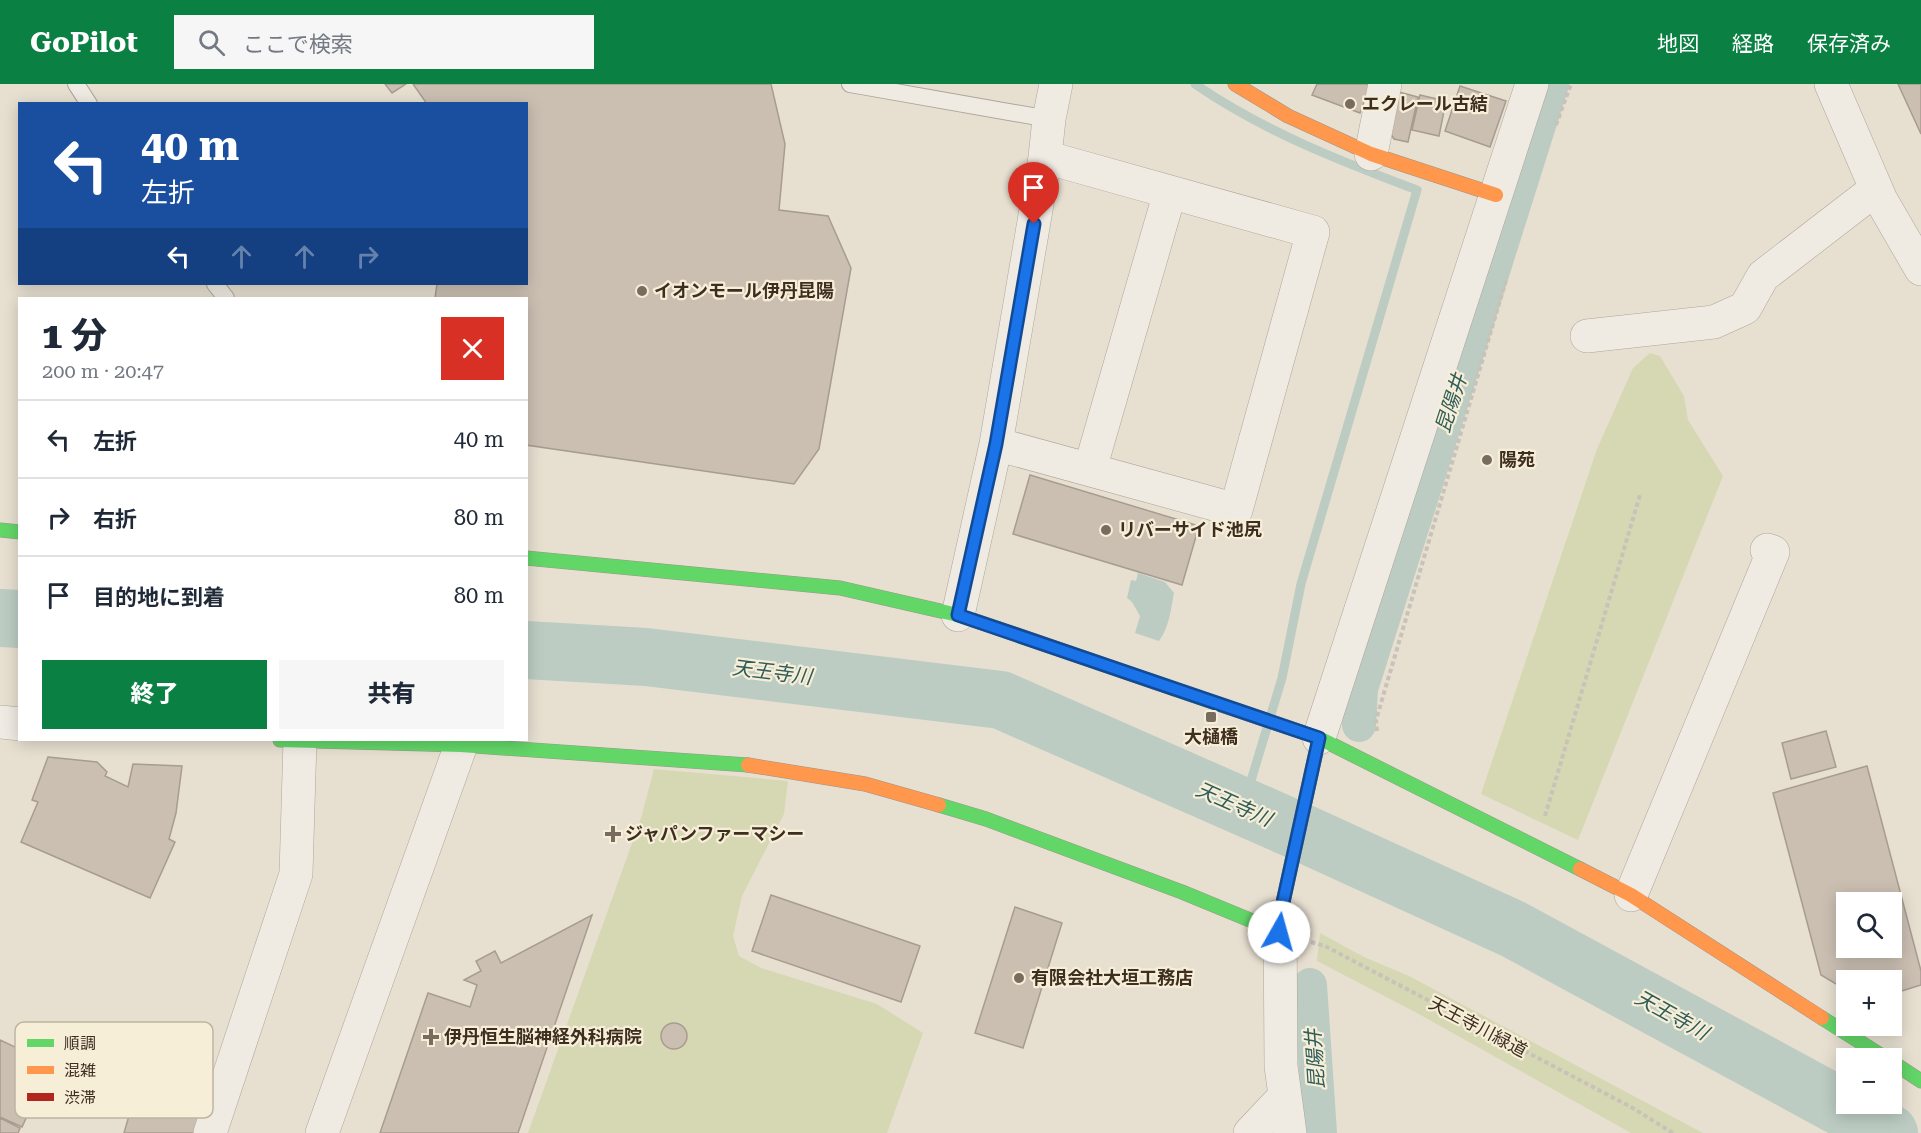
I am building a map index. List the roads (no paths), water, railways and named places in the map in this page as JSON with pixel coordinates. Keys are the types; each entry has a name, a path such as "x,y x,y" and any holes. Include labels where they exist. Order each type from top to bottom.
{"street":[{"path":"958,615 996,444 1056,84"},
{"path":"1235,84 1288,116 1371,154 1496,195"},
{"path":"1371,154 1385,84"},
{"path":"1290,1133 1281,1066 1279,924 1316,752 1532,84"},
{"path":"1831,84 1881,200 1921,269"},
{"path":"996,444 1236,510 1313,232 1045,158"},
{"path":"1587,336 1714,322 1745,308 1763,276 1876,189"},
{"path":"1090,470 1170,192"},
{"path":"0,530 18,532"},
{"path":"1631,895 1773,552"},
{"path":"528,558 840,588 958,615 1316,752 1379,768 1631,895 1870,1048"},
{"path":"0,722 18,724"},
{"path":"210,1133 296,874 294,741"},
{"path":"327,741 461,745 736,763 865,784 986,819 1182,892 1279,924"},
{"path":"322,1133 461,745"},
{"path":"1902,1069 1921,1081"},
{"path":"1250,1133 1285,1096"}],"lane":[{"path":"76,84 88,102"},
{"path":"850,84 886,87 1049,119"},
{"path":"216,285 225,297"}],"waterway":[{"path":"1195,84 1275,131 1417,190 1301,584 1282,678 1243,807"},
{"name":"昆陽井","path":"1359,725 1361,689 1552,84"},
{"name":"天王寺川","path":"0,618 18,619"},
{"name":"天王寺川","path":"528,650 646,657 1001,700 1513,929 1889,1133"},
{"name":"昆陽井","path":"1310,985 1320,1133"}],"place":[{"name":"エクレール古結","path":"1350,104"},
{"name":"イオンモール伊丹昆陽","path":"642,291"},
{"name":"陽苑","path":"1487,460"},
{"name":"リバーサイド池尻","path":"1106,530"},
{"name":"大樋橋","path":"1211,717"},
{"name":"ジャパンファーマシー","path":"613,834"},
{"name":"有限会社大垣工務店","path":"1019,978"},
{"name":"伊丹恒生脳神経外科病院","path":"431,1037"}]}
